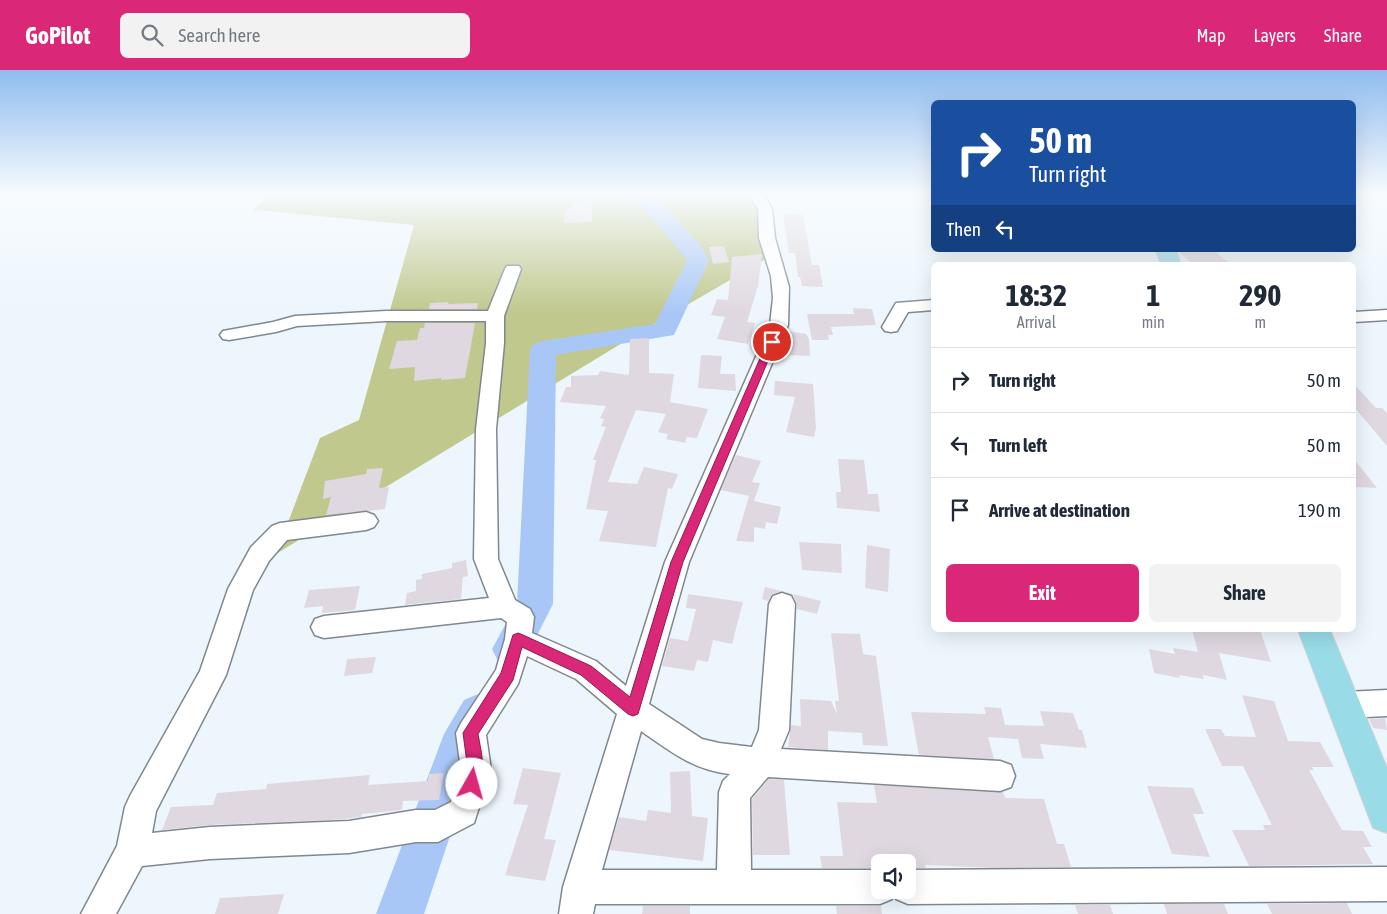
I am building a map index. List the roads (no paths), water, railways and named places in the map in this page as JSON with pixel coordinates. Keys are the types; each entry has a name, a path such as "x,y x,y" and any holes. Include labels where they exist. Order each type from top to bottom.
{"main road":[{"path":"1315,632 1387,814"}],"street":[{"path":"767,234 780,281 782,298 779,324 677,562 578,901 734,888 871,887"},
{"path":"132,851 210,843 349,838 427,826 463,812 476,770 471,733 508,675 514,621 486,559 486,429 495,343 495,316 513,269"},
{"path":"891,327 902,307 931,305"},
{"path":"1356,317 1387,315"},
{"path":"229,335 276,328 295,321 386,316 495,316"},
{"path":"98,914 132,851 141,807 212,675 241,589 260,554 280,532 366,521"},
{"path":"734,888 734,792 761,762 774,730 782,604"},
{"path":"324,627 514,621 586,670 633,709 695,751 719,758 761,762 1000,776"},
{"path":"1344,706 1387,704"},
{"path":"916,887 1387,884"}],"waterway":[{"path":"511,649 535,604 543,349 665,330 698,260 678,234"},
{"path":"400,914 459,748 478,713"}]}
